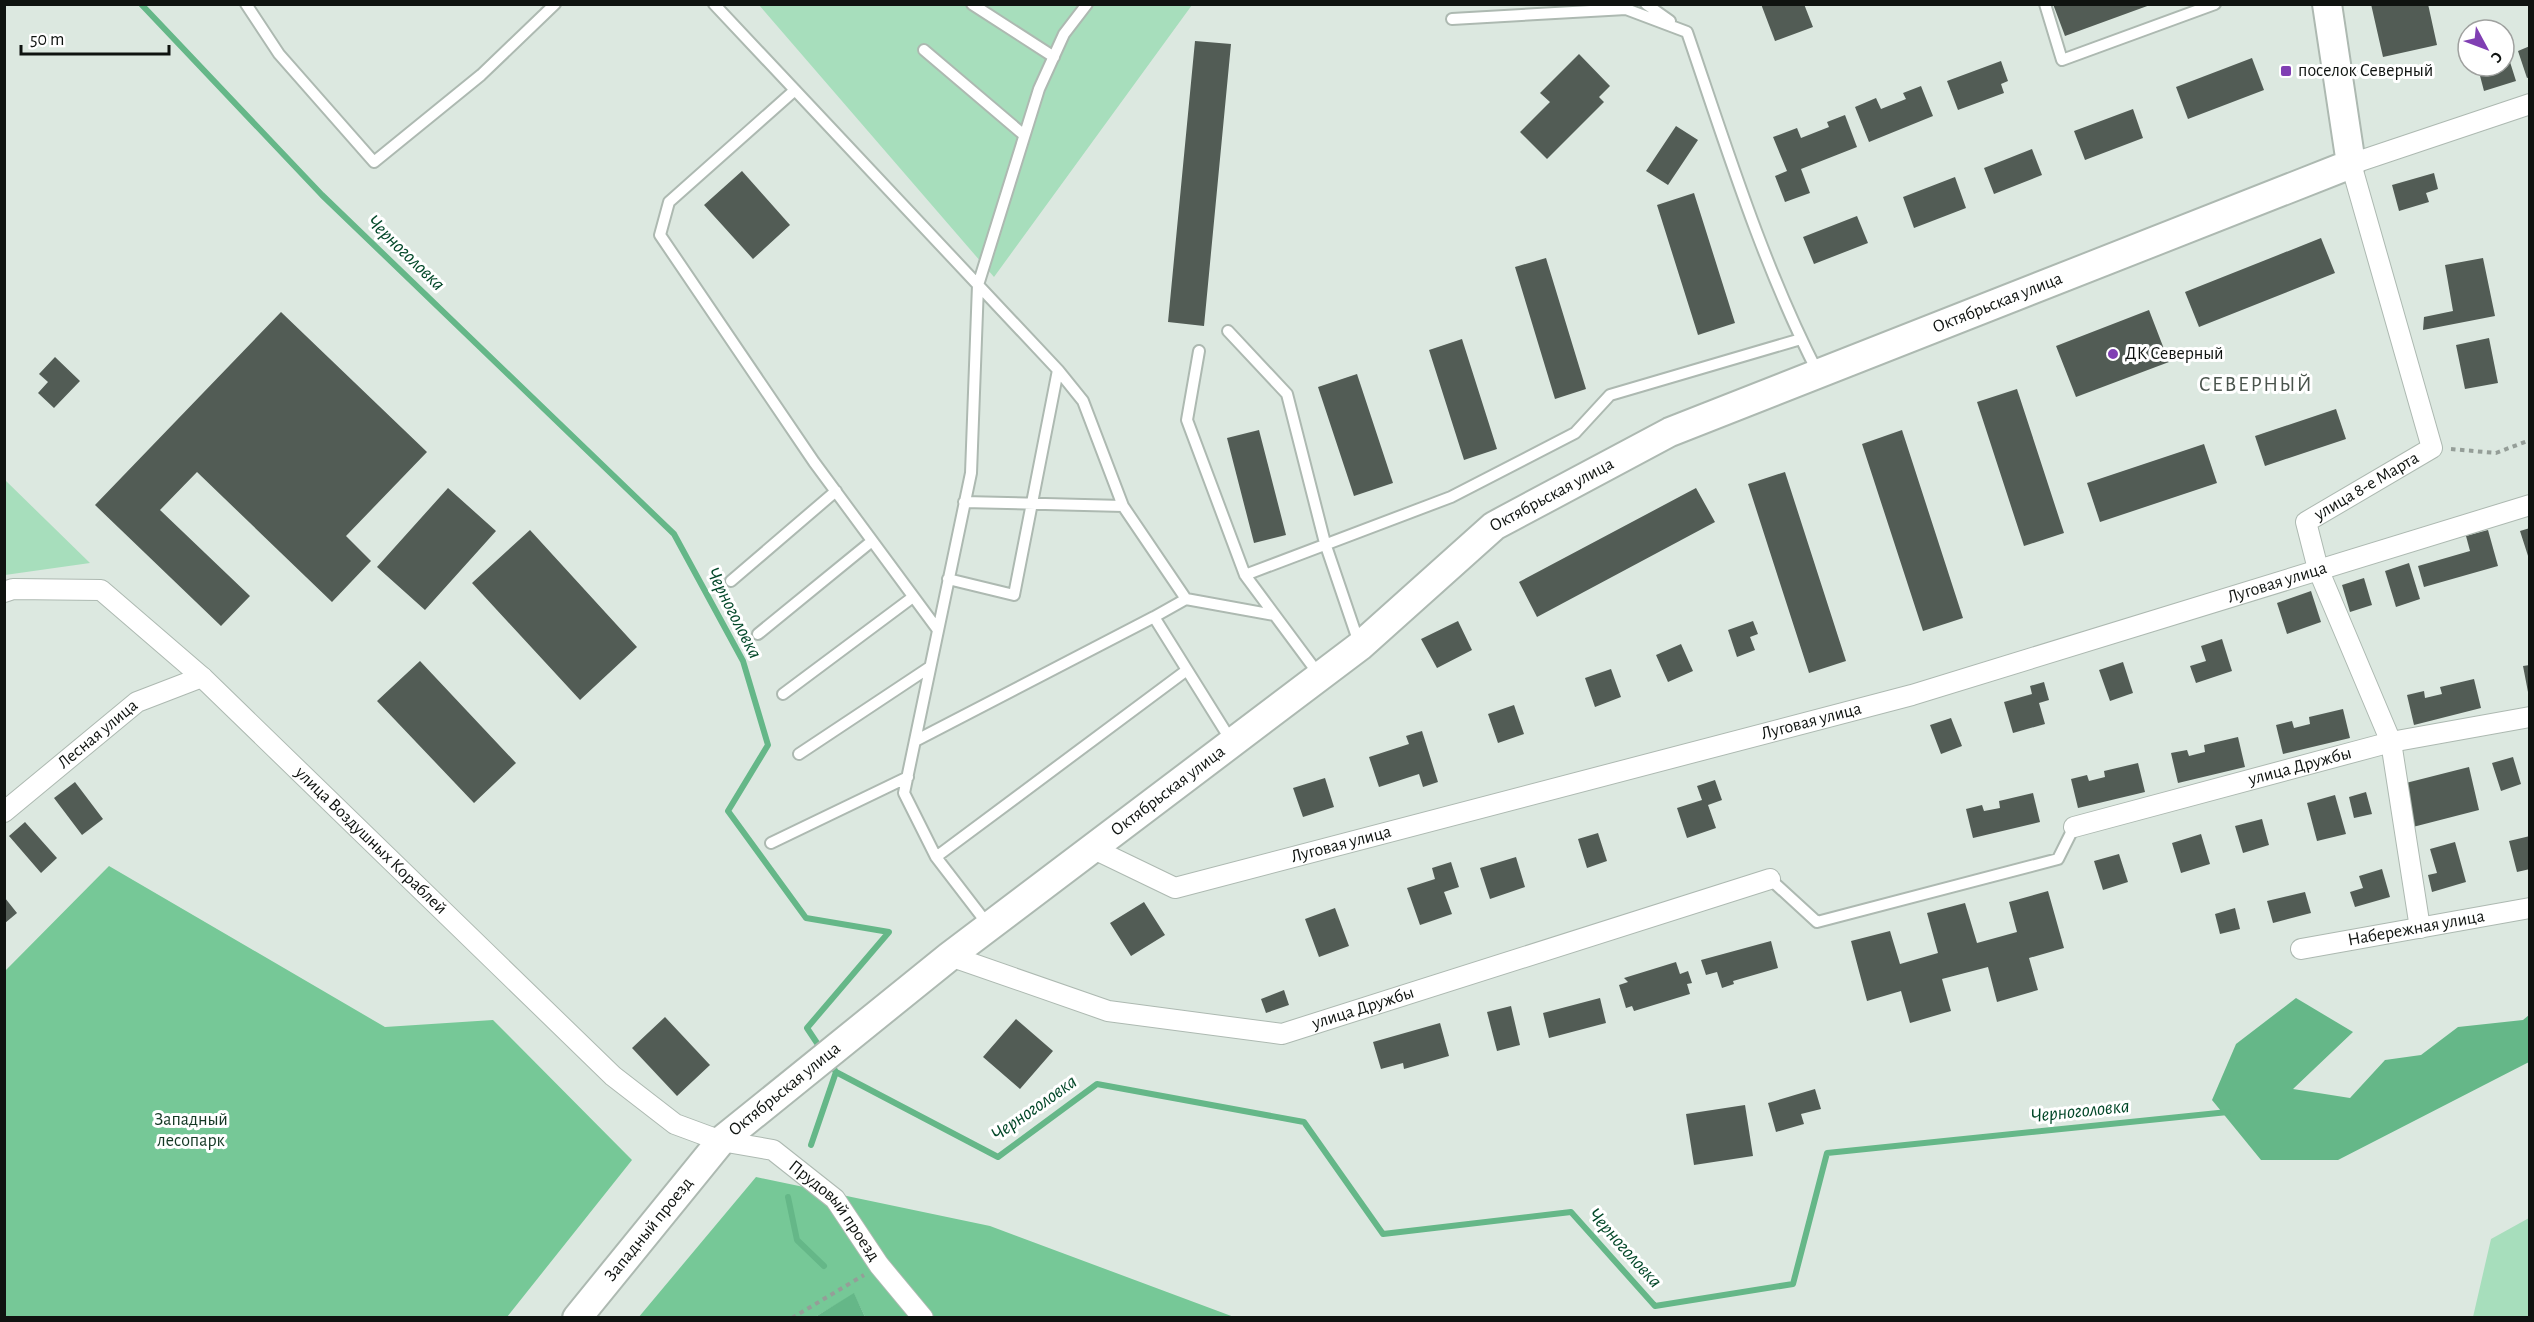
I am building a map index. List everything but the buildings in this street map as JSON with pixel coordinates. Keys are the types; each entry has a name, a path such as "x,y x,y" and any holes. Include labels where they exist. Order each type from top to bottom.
{"street":[{"name":"улица 8-е Марта","path":"2327,4 2351,164 2432,448 2306,522 2318,569 2391,742 2420,928"},
{"name":"Октябрьская улица","path":"721,1141 950,956 1360,646 1494,526 1670,432 2351,164 2529,104"},
{"name":"Луговая улица","path":"1092,848 1175,888 1912,695 2529,505"},
{"name":"улица Воздушных Кораблей","path":"4,592 13,589 100,590 202,677 613,1076 675,1125 721,1141"},
{"name":"Лесная улица","path":"4,812 137,702 202,677"},
{"name":"улица Дружбы","path":"2074,827 2391,742 2529,717"},
{"name":"улица Дружбы","path":"950,956 1108,1011 1282,1034 1770,879"},
{"name":"Набережная улица","path":"2301,949 2529,908"},
{"name":"Прудовый проезд","path":"721,1141 773,1150 835,1199 879,1265 923,1317"},
{"name":"Западный проезд","path":"577,1317 721,1141"}],"lane":[{"path":"246,4 279,54 374,162 481,75 555,4"},
{"path":"714,4 1058,370 1083,401 1123,506 1186,599"},
{"path":"972,4 1054,57"},
{"path":"989,926 936,857 904,793 971,473 978,285 1039,89 1064,34 1087,4"},
{"path":"1559,4 1569,13"},
{"path":"1646,4 1687,32 1735,171 1801,339 1818,373"},
{"path":"2045,4 2062,60 2215,4"},
{"path":"1452,19 1626,9 1687,32"},
{"path":"924,50 1024,135"},
{"path":"795,90 669,202 660,235 836,491 938,630"},
{"path":"1228,331 1287,394 1325,543 1360,646"},
{"path":"1245,575 1325,543 1451,498 1575,433 1610,395 1801,339"},
{"path":"1199,351 1187,420 1245,575 1320,676"},
{"path":"948,579 1014,595 1034,504 1058,370"},
{"path":"731,581 836,491"},
{"path":"964,502 1123,506"},
{"path":"758,634 872,541"},
{"path":"783,694 914,597"},
{"path":"915,741 1186,599 1274,615"},
{"path":"1154,617 1233,742"},
{"path":"799,754 930,667"},
{"path":"936,857 1187,670"},
{"path":"771,843 908,777"},
{"path":"1770,879 1817,922 2058,859 2074,827"}],"path":[{"path":"2432,448 2496,453 2529,440"},
{"path":"792,1317 879,1265"}],"shaded area":[{"path":"759,5 1192,5 994,277"},
{"path":"5,480 90,563 5,575"},
{"path":"2296,998 2353,1032 2293,1089 2350,1098 2385,1060 2421,1055 2458,1027 2523,1020 2529,1015 2529,1062 2338,1160 2261,1160 2212,1100 2236,1044"},
{"path":"2529,1218 2529,1317 2473,1317 2491,1239"},
{"path":"854,1293 865,1317 815,1317"}],"green space":[{"name":"Западный лесопарк","path":"109,866 385,1027 493,1020 632,1160 507,1317 5,1317 5,971"},
{"path":"756,1177 990,1226 1234,1317 865,1317 854,1294 815,1317 638,1318"}],"waterway":[{"name":"Черноголовка","path":"141,4 322,195 674,534 743,661 768,745 728,811 806,918 889,932 807,1028 821,1049"},
{"name":"Черноголовка","path":"830,1063 836,1072 998,1157 1097,1084 1304,1122 1383,1234 1571,1212 1655,1306 1793,1284 1827,1153 2228,1112"},
{"path":"811,1145 836,1072"},
{"path":"788,1197 797,1240 824,1266"}],"place":[{"name":"поселок Северный","path":"2286,71"},
{"name":"ДК Северный","path":"2113,354"}],"district":[{"name":"СЕВЕРНЫЙ","path":"2256,384"}]}
